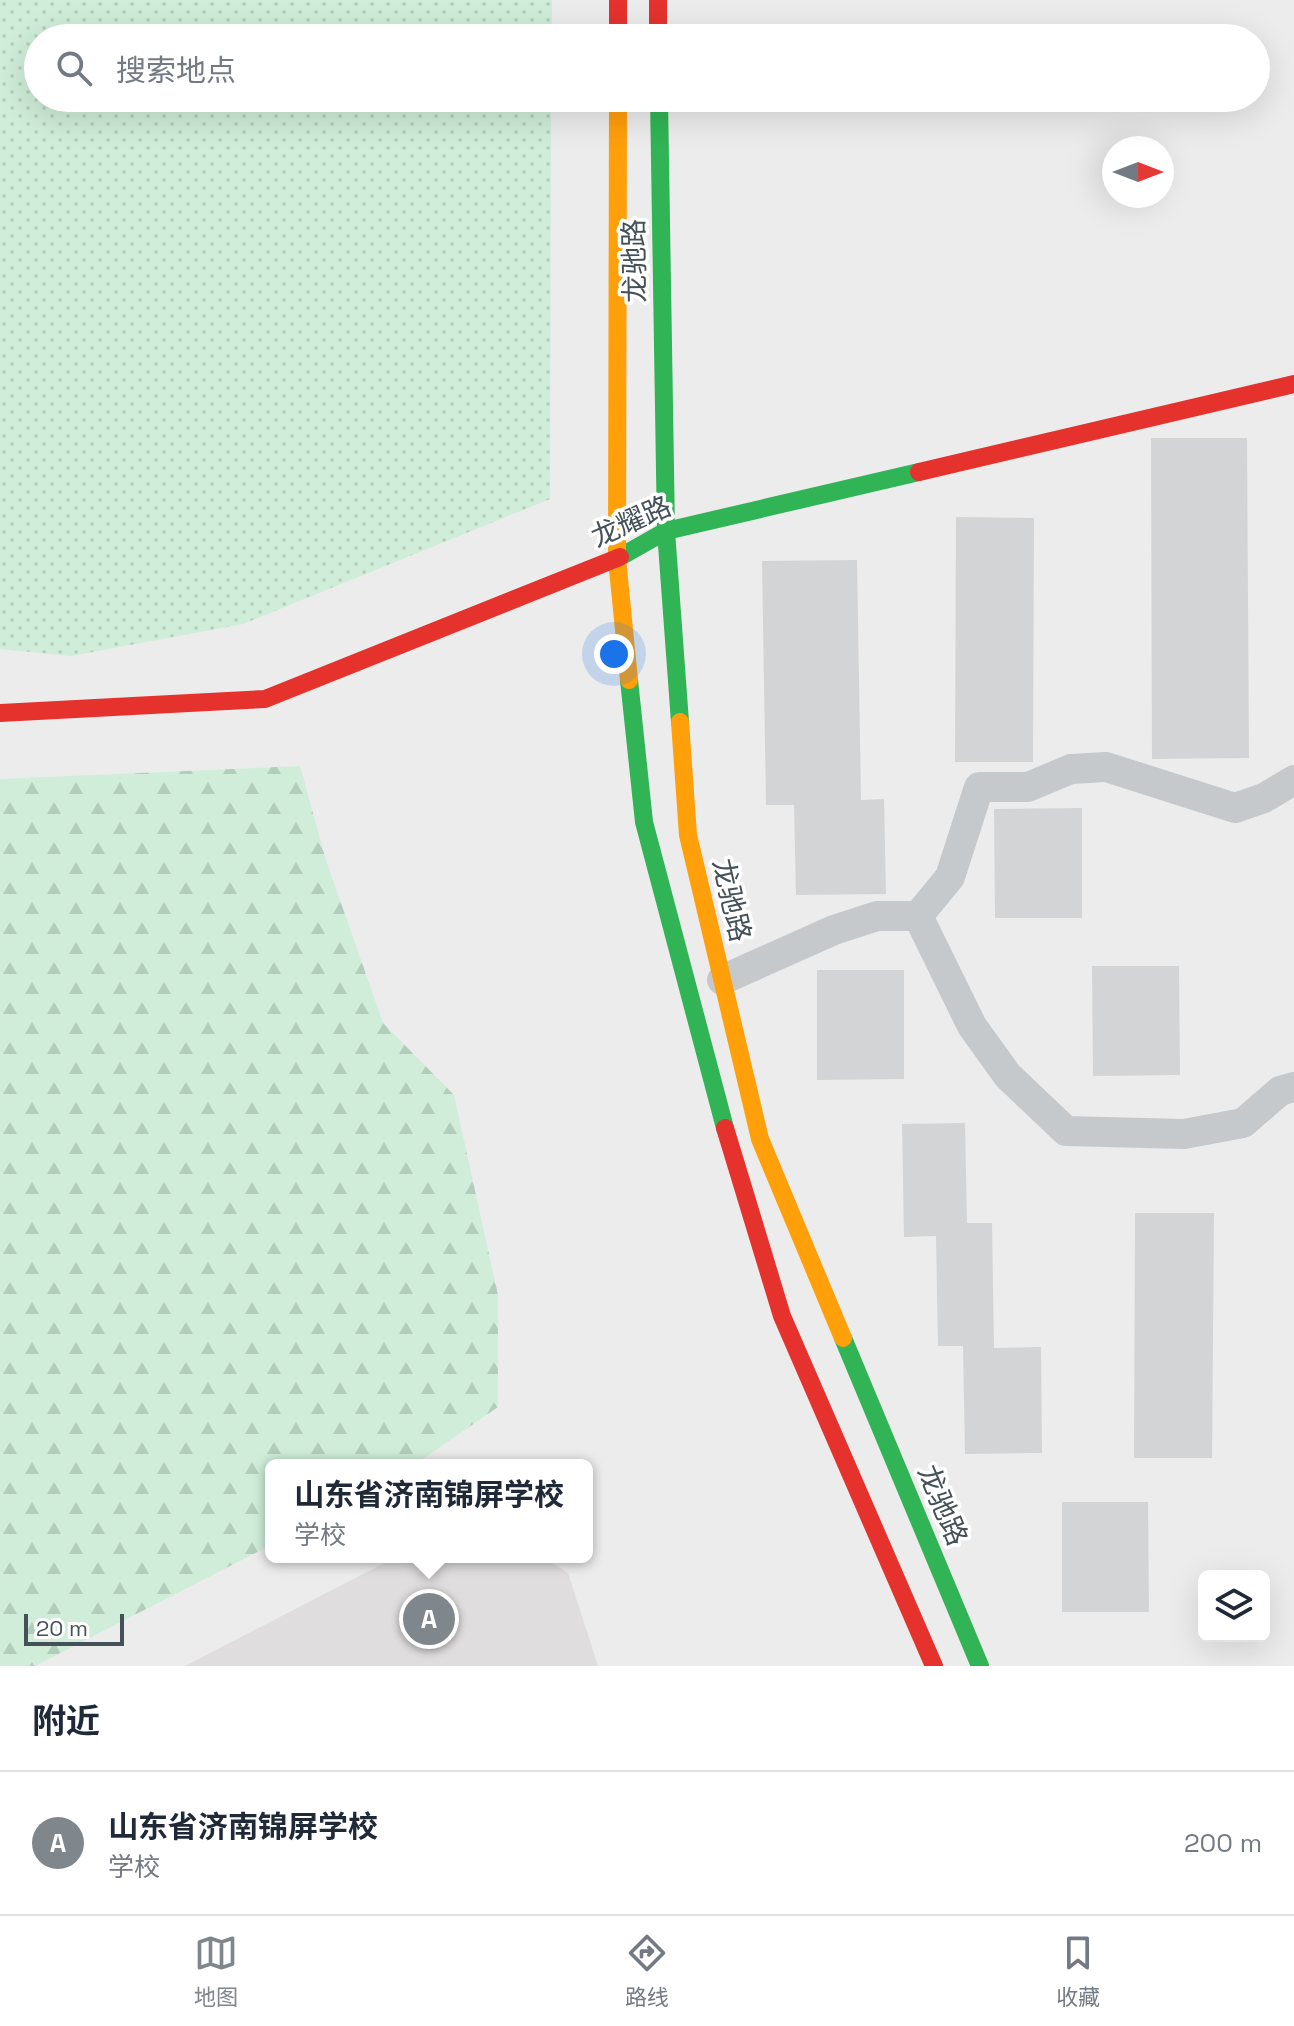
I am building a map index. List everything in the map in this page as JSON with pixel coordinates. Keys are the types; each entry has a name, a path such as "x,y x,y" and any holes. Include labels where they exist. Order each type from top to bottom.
{"main road":[{"path":"618,0 618,24"},
{"path":"658,0 658,24"},
{"name":"龙驰路","path":"618,112 617,559 644,822 714,1093 782,1316 934,1666"},
{"name":"龙驰路","path":"659,112 666,531 688,835 760,1139 980,1666"},
{"name":"龙耀路","path":"0,713 265,699 617,559 666,531 1294,384"}],"street":[{"path":"918,916 950,877 979,787 1028,787 1071,769 1106,767 1235,808 1264,798 1294,780"},
{"path":"722,980 834,930 877,916 918,916"},
{"path":"918,916 972,1026 1008,1076 1066,1131 1184,1134 1243,1123 1280,1091 1294,1087"}],"shaded area":[{"path":"384,1563 552,1563 568,1573 598,1666 185,1666"}],"green space":[{"path":"0,0 552,0 552,24 24,24 24,112 551,112 550,499 243,624 71,656 0,649"},
{"path":"300,766 326,860 383,1023 454,1095 498,1295 498,1407 423,1459 265,1459 265,1548 35,1666 0,1666 0,779"}],"building":[{"path":"1151,438 1247,438 1249,758 1152,759"},
{"path":"956,517 1034,518 1033,762 955,762"},
{"path":"857,560 861,800 884,799 886,894 796,895 794,805 766,805 762,561"},
{"path":"1082,808 1082,918 995,918 994,809"},
{"path":"1092,966 1179,966 1180,1075 1093,1076"},
{"path":"817,970 904,970 904,1079 817,1080"},
{"path":"965,1123 967,1223 992,1223 994,1348 1041,1347 1042,1453 965,1454 963,1346 938,1346 936,1236 904,1237 902,1124"},
{"path":"1135,1213 1214,1213 1212,1458 1134,1458"},
{"path":"1062,1502 1148,1502 1149,1612 1062,1612"}],"traffic: fast":[{"path":"659,112 666,531 680,722"},
{"path":"620,557 666,531 919,472"},
{"path":"629,680 644,822 725,1128"},
{"path":"843,1338 980,1666"}],"traffic: slow":[{"path":"618,112 617,559 629,680"},
{"path":"680,722 688,835 760,1139 843,1338"}],"traffic: jam":[{"path":"618,0 618,24"},
{"path":"658,0 658,24"},
{"path":"919,472 1294,384"},
{"path":"0,713 265,699 620,557"},
{"path":"725,1128 782,1316 934,1666"}],"place":[{"name":"山东省济南锦屏学校","path":"429,1619"}]}
